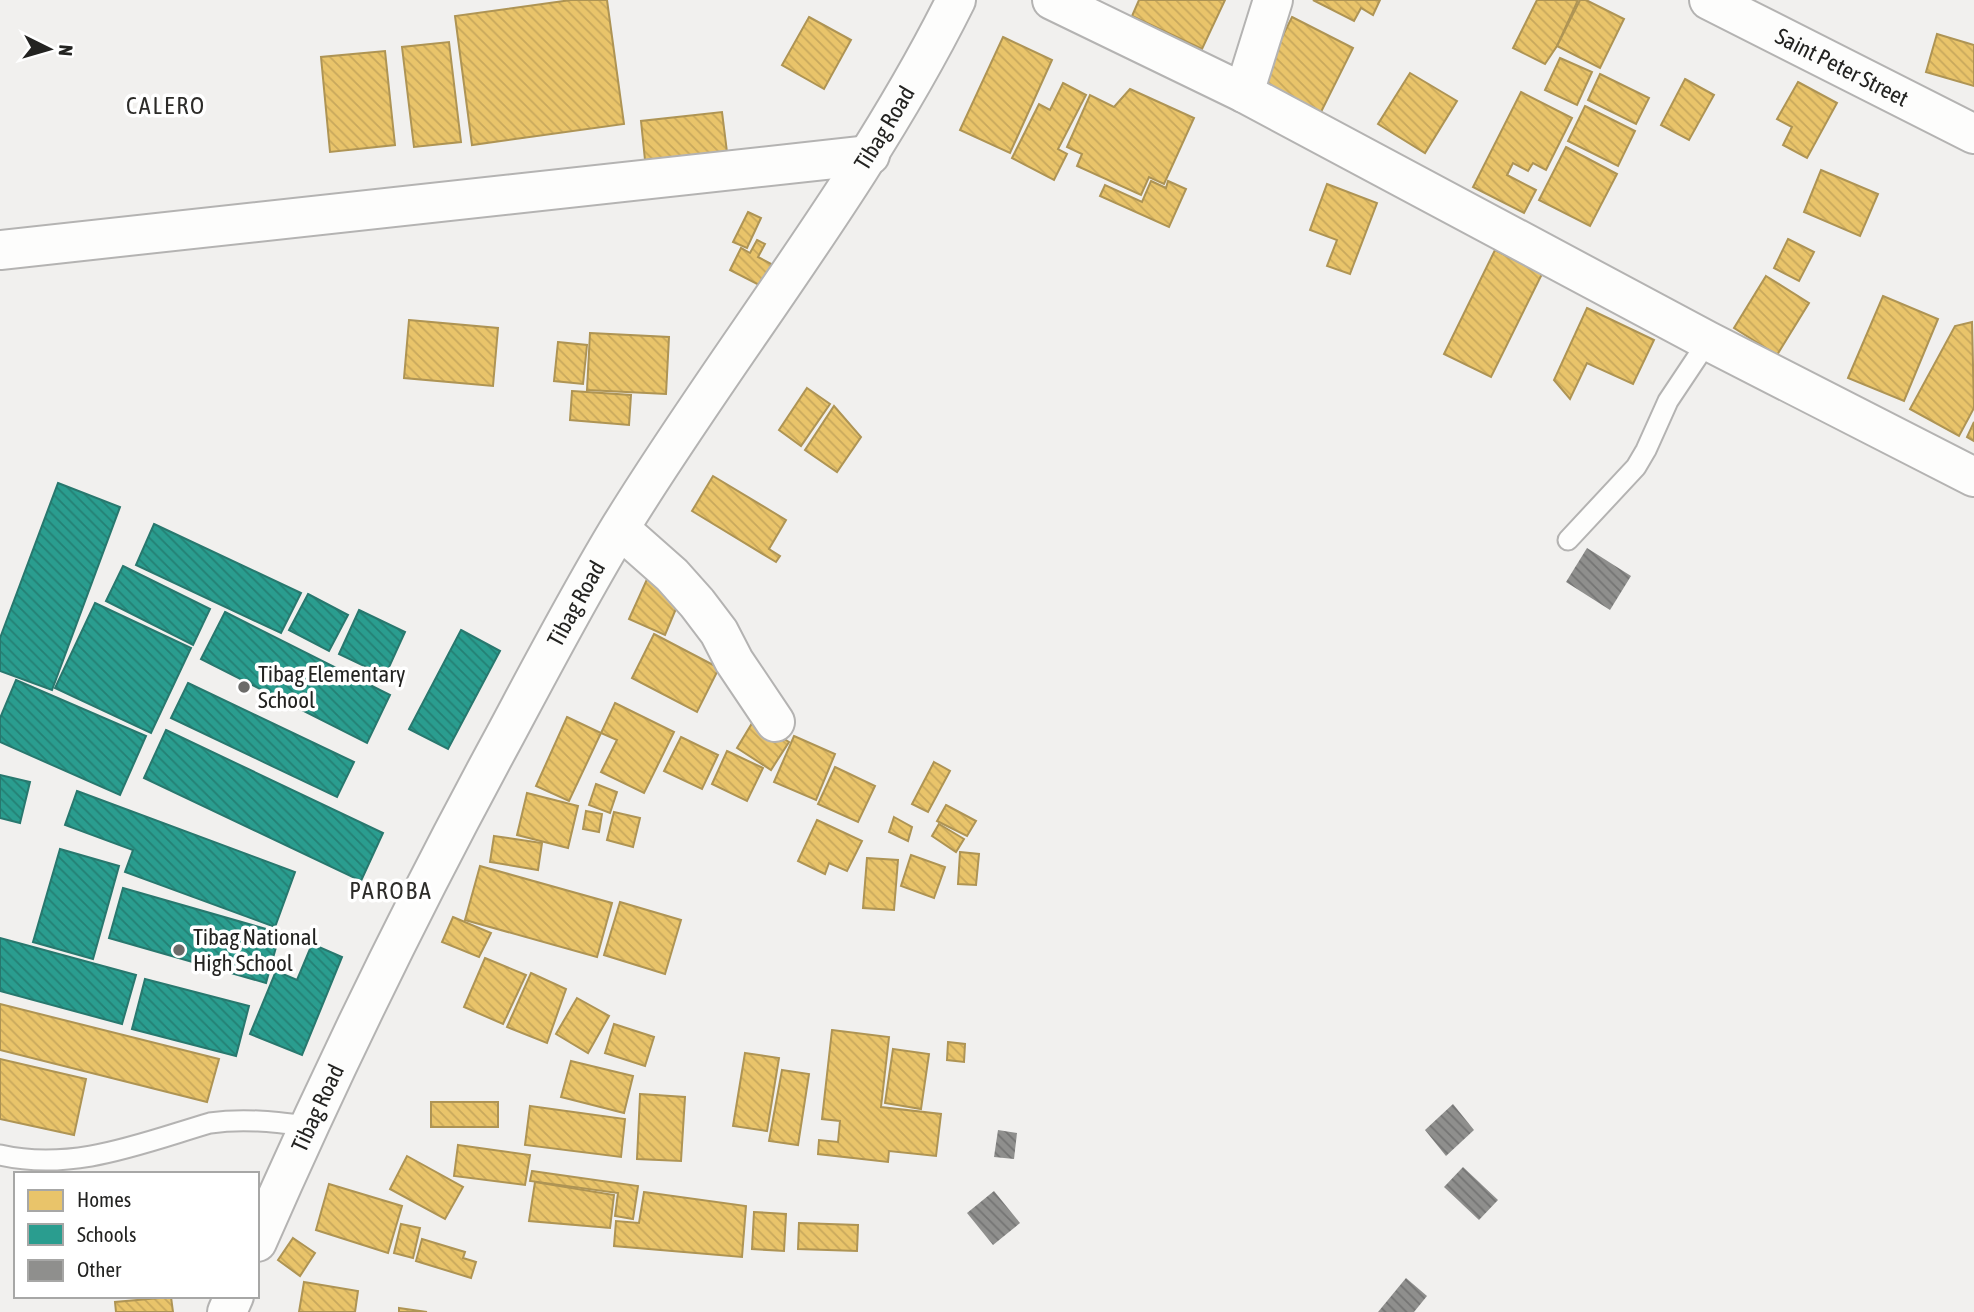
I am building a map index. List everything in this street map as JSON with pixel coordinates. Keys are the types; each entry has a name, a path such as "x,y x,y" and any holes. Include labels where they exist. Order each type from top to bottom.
{"street":[{"name":"Tibag Road","path":"259,1237 308,1126 435,866 570,613 658,467 870,155 956,0"},
{"path":"1052,0 1244,93 1708,341 1974,477"},
{"path":"1244,93 1273,0"},
{"name":"Saint Peter Street","path":"1709,0 1974,134"},
{"path":"0,250 870,155"},
{"path":"620,529 672,575 697,603 719,632 734,661 775,722"}],"lane":[{"path":"1568,540 1636,467 1668,401 1708,341"},
{"path":"0,1155 35,1160 98,1156 210,1123 229,1120 256,1119 308,1126"}],"building: Homes":[{"path":"571,0 607,0 624,124 472,145 455,16"},
{"path":"1139,0 1225,0 1202,49 1132,16"},
{"path":"1313,0 1380,0 1373,15 1361,8 1354,21"},
{"path":"1537,0 1578,0 1557,46 1545,64 1513,48"},
{"path":"1580,0 1586,0 1624,19 1600,68 1557,46"},
{"path":"809,17 851,40 824,89 782,65"},
{"path":"1292,17 1353,48 1320,114 1259,84"},
{"path":"1937,34 1974,45 1974,86 1926,72"},
{"path":"1003,37 1052,60 1010,153 960,130"},
{"path":"449,42 461,142 414,147 402,47"},
{"path":"385,51 395,145 330,152 321,57"},
{"path":"1560,58 1592,72 1577,105 1545,90"},
{"path":"1410,73 1457,101 1425,153 1378,124"},
{"path":"1600,74 1649,98 1636,124 1588,100"},
{"path":"1685,79 1714,95 1689,140 1661,125"},
{"path":"1798,82 1837,103 1807,158 1783,145 1792,127 1777,119"},
{"path":"1063,83 1086,95 1058,149 1067,154 1054,180 1012,158 1039,104 1050,110"},
{"path":"1130,89 1194,118 1164,184 1149,177 1141,195 1077,166 1082,154 1067,147 1090,95 1114,107"},
{"path":"1521,92 1572,118 1546,170 1533,163 1528,171 1513,163 1507,175 1536,190 1524,213 1473,187"},
{"path":"1585,106 1635,131 1618,166 1568,141"},
{"path":"722,112 727,152 645,160 641,121"},
{"path":"1566,147 1617,174 1590,226 1539,200"},
{"path":"1821,170 1878,194 1860,236 1804,212"},
{"path":"1151,181 1166,188 1168,181 1186,189 1169,227 1100,196 1105,185 1142,202"},
{"path":"1327,184 1377,203 1350,274 1327,266 1337,240 1310,230"},
{"path":"748,212 761,218 747,248 733,242"},
{"path":"1788,239 1814,252 1799,281 1774,268"},
{"path":"757,240 765,244 758,257 773,265 761,286 730,270 741,248 750,253"},
{"path":"1495,250 1542,274 1491,377 1444,354"},
{"path":"1766,276 1809,303 1777,355 1734,328"},
{"path":"1883,296 1938,319 1904,401 1848,378"},
{"path":"1587,308 1654,340 1633,384 1587,363 1570,399 1554,380"},
{"path":"409,320 498,328 493,386 404,378"},
{"path":"1972,322 1974,408 1959,436 1910,409 1955,326"},
{"path":"590,333 669,337 666,394 587,390"},
{"path":"558,342 587,345 583,384 554,381"},
{"path":"807,388 830,404 801,446 779,430"},
{"path":"572,391 631,395 629,425 570,420"},
{"path":"834,406 861,437 837,472 805,450"},
{"path":"1974,422 1974,441 1967,437"},
{"path":"713,476 786,520 769,549 780,556 776,562 692,511"},
{"path":"648,577 683,592 665,635 629,619"},
{"path":"654,634 719,668 697,712 632,678"},
{"path":"615,703 674,732 644,793 601,772 617,740 601,733"},
{"path":"567,717 601,733 569,801 536,786"},
{"path":"754,720 789,742 771,770 737,748"},
{"path":"794,736 835,754 816,800 774,782"},
{"path":"681,737 718,755 702,789 664,771"},
{"path":"727,751 763,768 747,801 712,784"},
{"path":"934,762 950,771 928,812 912,804"},
{"path":"835,767 875,786 858,822 818,804"},
{"path":"596,784 617,792 610,813 589,805"},
{"path":"527,793 578,806 568,848 517,835"},
{"path":"946,805 976,821 967,836 937,821"},
{"path":"586,811 602,814 599,832 583,829"},
{"path":"614,812 640,818 633,847 607,840"},
{"path":"894,817 912,827 908,841 889,832"},
{"path":"817,820 862,841 847,871 829,863 825,874 798,861"},
{"path":"939,824 964,839 956,852 932,836"},
{"path":"494,836 542,843 538,870 490,862"},
{"path":"960,852 979,854 976,885 958,884"},
{"path":"911,855 945,867 934,898 901,886"},
{"path":"867,858 898,860 894,910 863,908"},
{"path":"480,866 612,903 597,957 465,920"},
{"path":"620,902 681,920 665,974 604,955"},
{"path":"453,917 491,933 479,957 442,942"},
{"path":"485,958 526,975 503,1024 464,1007"},
{"path":"531,973 566,989 547,1043 507,1027"},
{"path":"577,998 609,1016 588,1053 556,1034"},
{"path":"0,1004 219,1059 207,1102 0,1050"},
{"path":"614,1024 654,1037 645,1066 605,1053"},
{"path":"832,1030 889,1037 881,1107 941,1114 936,1156 889,1151 888,1162 818,1154 819,1140 838,1142 840,1121 822,1119"},
{"path":"948,1042 965,1044 964,1062 947,1060"},
{"path":"893,1049 929,1054 921,1109 885,1103"},
{"path":"745,1053 779,1058 767,1131 733,1126"},
{"path":"0,1059 86,1079 74,1135 0,1119"},
{"path":"571,1061 633,1076 624,1113 561,1097"},
{"path":"782,1070 809,1074 798,1145 769,1141"},
{"path":"640,1094 685,1097 681,1161 637,1159"},
{"path":"431,1102 498,1102 498,1127 431,1127"},
{"path":"530,1106 625,1119 621,1157 525,1145"},
{"path":"458,1145 530,1155 525,1185 454,1176"},
{"path":"407,1156 463,1187 445,1219 390,1189"},
{"path":"532,1171 638,1186 633,1219 615,1216 618,1193 530,1181"},
{"path":"535,1182 614,1195 610,1228 529,1221"},
{"path":"329,1184 402,1206 388,1253 316,1230"},
{"path":"644,1192 746,1206 742,1257 614,1246 616,1221 639,1223"},
{"path":"754,1212 786,1214 784,1251 752,1249"},
{"path":"799,1223 858,1225 857,1251 798,1249"},
{"path":"401,1224 420,1228 413,1258 394,1253"},
{"path":"293,1238 315,1253 300,1276 278,1260"},
{"path":"422,1239 465,1252 463,1258 476,1262 471,1278 416,1261"},
{"path":"304,1282 358,1291 355,1312 299,1312"},
{"path":"171,1298 173,1312 116,1312 115,1302"},
{"path":"399,1308 427,1312 399,1312"}],"building: Schools":[{"path":"58,483 120,507 52,690 0,671 0,638"},
{"path":"154,524 301,593 281,633 136,565"},
{"path":"123,566 210,609 193,645 106,601"},
{"path":"308,594 348,615 329,651 289,630"},
{"path":"95,603 191,648 151,733 55,688"},
{"path":"359,610 405,632 385,676 339,654"},
{"path":"225,612 390,695 367,743 201,659"},
{"path":"461,630 500,651 448,749 409,729"},
{"path":"16,680 146,736 120,795 0,742 0,718"},
{"path":"188,683 354,762 337,797 171,718"},
{"path":"166,730 383,833 361,881 144,778"},
{"path":"0,775 30,782 20,823 0,818"},
{"path":"77,791 295,872 275,927 125,872 133,850 65,825"},
{"path":"60,849 119,866 93,959 33,942"},
{"path":"123,888 280,933 266,983 109,938"},
{"path":"0,938 136,975 122,1024 0,991"},
{"path":"312,944 342,957 302,1055 250,1034 276,971 297,980"},
{"path":"145,979 249,1006 236,1056 132,1029"}],"building: Other":[{"path":"1587,548 1631,576 1610,610 1566,582"},
{"path":"1453,1104 1474,1130 1446,1156 1425,1130"},
{"path":"998,1130 1017,1133 1014,1159 994,1157"},
{"path":"1463,1167 1498,1200 1479,1220 1444,1187"},
{"path":"994,1191 1020,1223 993,1245 967,1213"},
{"path":"1406,1278 1427,1296 1414,1312 1378,1312"}],"place":[{"name":"Tibag Elementary School","path":"244,687"},
{"name":"Tibag National High School","path":"179,950"}],"district":[{"name":"CALERO","path":"166,105"},
{"name":"PAROBA","path":"391,890"}]}
